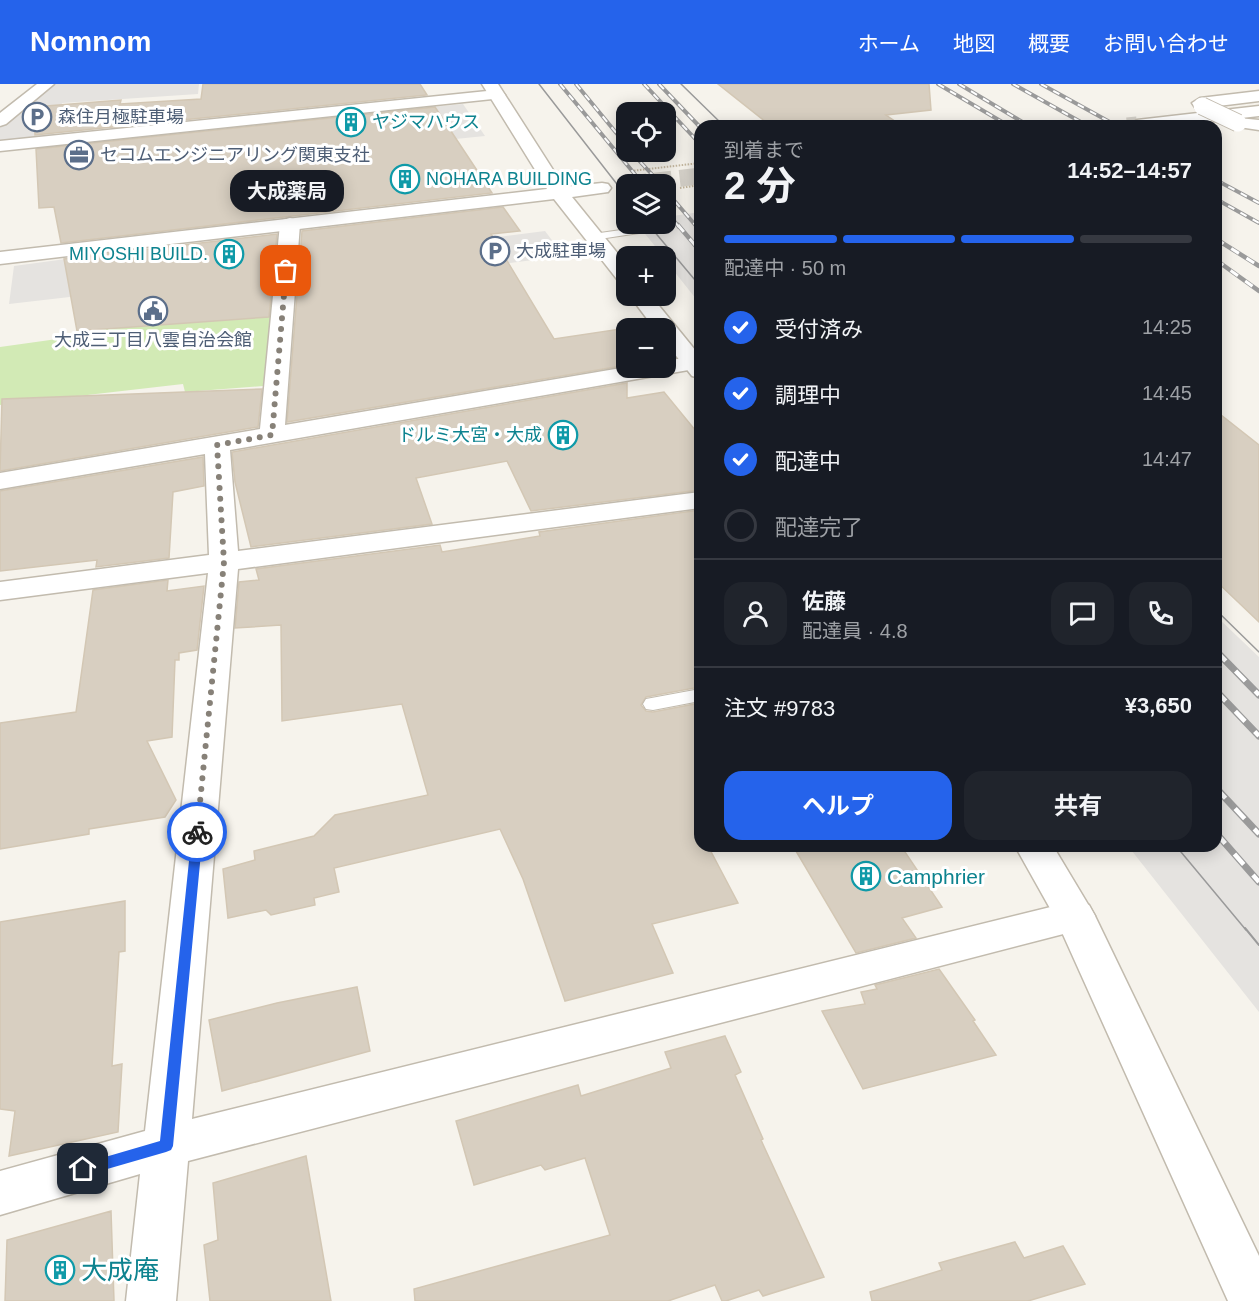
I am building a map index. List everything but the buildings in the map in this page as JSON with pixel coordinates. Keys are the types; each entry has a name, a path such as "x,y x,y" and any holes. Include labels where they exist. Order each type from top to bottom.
{"street":[{"path":"0,121 46,84"},
{"path":"1251,84 1259,87"},
{"path":"0,146 493,90 559,193 616,265"},
{"path":"1259,96 1200,103 1238,123 1259,125"},
{"path":"1181,120 1259,111"},
{"path":"0,258 602,188"},
{"path":"272,435 290,224"},
{"path":"648,306 694,363"},
{"path":"0,481 694,367"},
{"path":"151,1301 224,562 217,445"},
{"path":"0,591 694,501"},
{"path":"1038,852 1075,916 1254,1301"},
{"path":"0,1193 166,1146 1075,916"}],"lane":[{"path":"593,237 616,234"},
{"path":"653,704 694,696"}],"path":[{"path":"632,171 694,164"},
{"path":"680,188 694,186"}],"green space":[{"path":"280,281 263,386 185,392 183,384 0,405 0,347 93,334 90,302"}],"shaded area":[{"path":"55,84 199,84 198,94 62,103 53,138 0,144 0,128"},
{"path":"463,104 485,136 396,145 378,112"},
{"path":"694,213 694,296 676,274 676,246 655,246 645,234 676,234 676,216"},
{"name":"大成駐車場","path":"545,231 564,256 442,272 427,246"},
{"path":"88,256 87,295 9,304 14,266"},
{"path":"1222,622 1259,657 1259,1012 1133,852 1222,852"}],"tunnel":[{"path":"676,179 694,177"}],"tram line":[{"path":"539,84 616,183"},
{"path":"681,84 718,120"},
{"path":"656,234 694,279"},
{"path":"1222,616 1259,652"},
{"path":"1181,852 1246,930"},
{"path":"1245,928 1259,945"}],"railway":[{"path":"560,84 635,174"},
{"path":"576,84 616,133"},
{"path":"644,84 694,138"},
{"path":"659,84 694,121"},
{"path":"938,84 999,120"},
{"path":"959,84 1019,120"},
{"path":"1013,84 1077,120"},
{"path":"1041,84 1106,120"},
{"path":"640,162 652,174"},
{"path":"1222,183 1259,203"},
{"path":"1222,202 1259,223"},
{"path":"676,203 694,224"},
{"path":"676,223 679,227"},
{"path":"678,225 694,244"},
{"path":"1222,243 1259,266"},
{"path":"1222,264 1259,291"},
{"path":"1222,657 1259,695"},
{"path":"1222,697 1259,736"},
{"path":"1222,794 1259,834"},
{"path":"1222,840 1259,882"}],"way so far":[{"path":"197,832 224,562 217,445 272,435 286,271"}],"place":[{"name":"森住月極駐車場","path":"37,117"},
{"name":"ヤジマハウス","path":"351,122"},
{"name":"セコムエンジニアリング関東支社","path":"79,155"},
{"name":"NOHARA BUILDING","path":"405,179"},
{"name":"大成駐車場","path":"495,251"},
{"name":"MIYOSHI BUILD.","path":"229,254"},
{"name":"大成薬局","path":"286,271"},
{"name":"大成三丁目八雲自治会館","path":"153,311"},
{"name":"ドルミ大宮・大成","path":"563,435"},
{"name":"Camphrier","path":"866,876"},
{"name":"大成庵","path":"60,1270"}],"route":[{"path":"83,1169 166,1146 197,832"}]}
